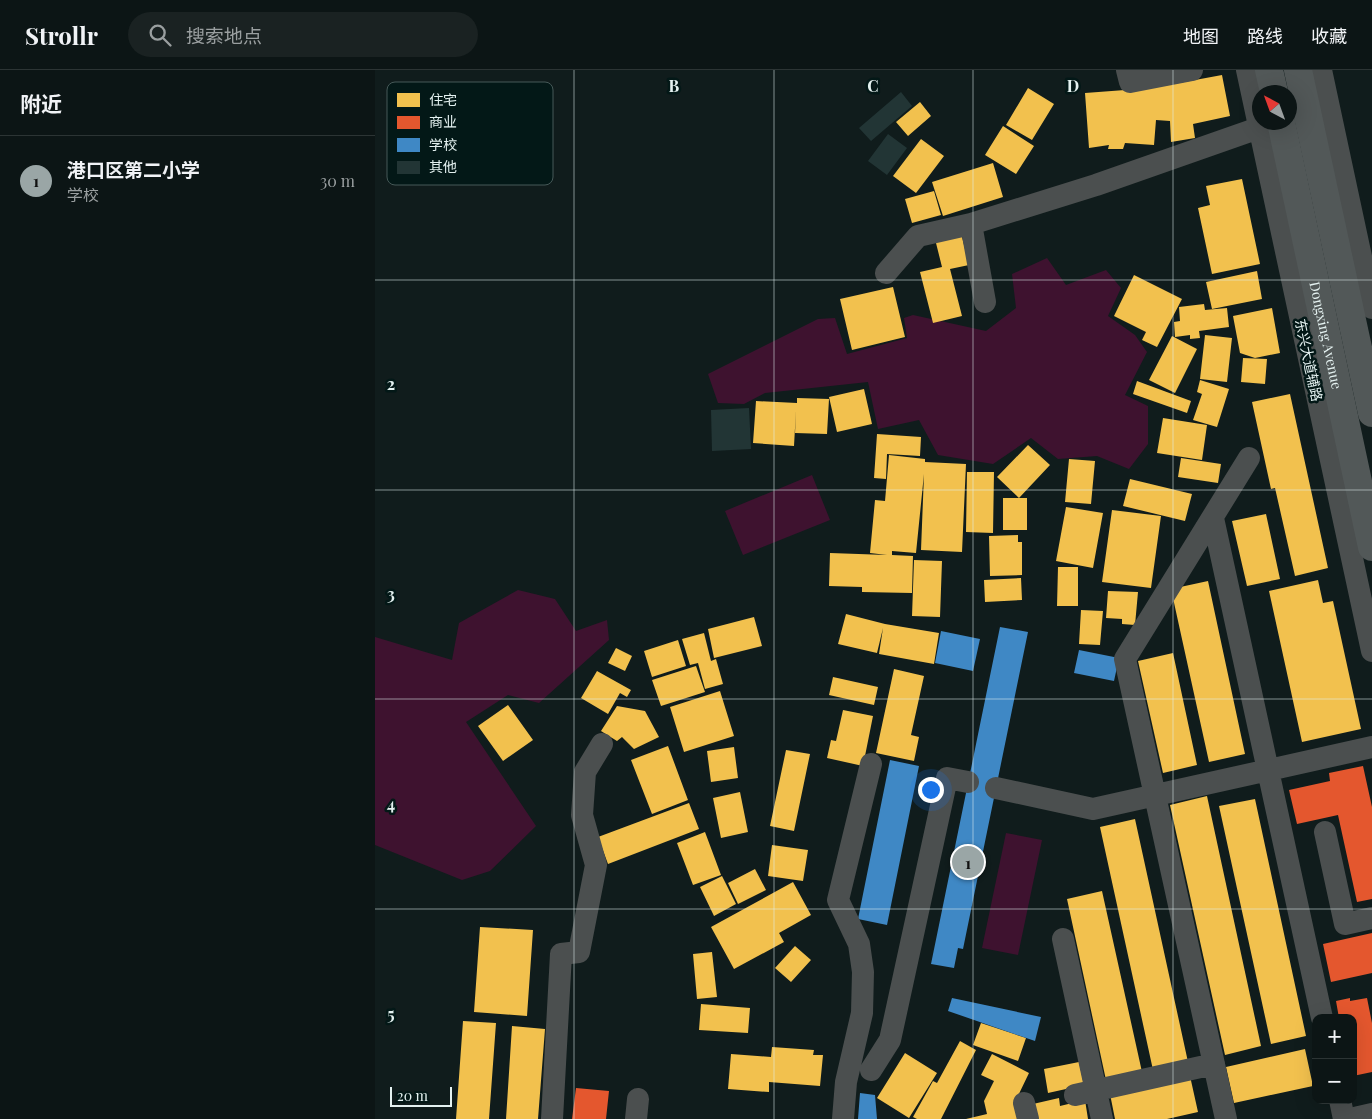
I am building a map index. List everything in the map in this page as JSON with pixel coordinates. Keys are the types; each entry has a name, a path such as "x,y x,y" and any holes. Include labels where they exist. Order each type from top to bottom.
{"main road":[{"name":"Dongxing Avenue","path":"1313,71 1356,243 1372,413"},
{"name":"Dongxing Avenue","path":"1272,130 1343,466 1372,547"}],"street":[{"path":"1127,70 1130,82 1192,70"},
{"path":"1247,70 1254,85"},
{"path":"1272,81 1313,71"},
{"path":"886,273 918,236 971,224 1096,185 1254,130"},
{"path":"971,224 985,302"},
{"path":"1356,243 1372,308"},
{"path":"1226,1119 1125,659 1249,458"},
{"path":"1343,466 1372,651"},
{"path":"1213,518 1321,1014"},
{"path":"552,1119 561,954 579,952 596,865 582,815 585,772 603,744"},
{"path":"995,788 1093,809 1372,747"},
{"path":"843,1119 846,1082 862,1013 863,972 859,944 838,900 871,764"},
{"path":"871,1070 890,1040 947,778 968,782"},
{"path":"1325,832 1345,924 1372,918"},
{"path":"1063,939 1085,1093 1102,1119"},
{"path":"1085,1093 1214,1064"},
{"path":"1341,1104 1344,1119"},
{"path":"1350,1119 1372,1114"}],"shaded area":[{"path":"1047,258 1066,285 1106,270 1121,288 1108,316 1135,335 1147,352 1125,395 1148,406 1148,444 1129,469 1097,456 1058,459 1031,438 993,464 938,455 919,420 878,429 868,382 765,393 744,404 718,403 708,374 818,319 835,318 847,354 907,338 904,318 913,315 986,331 1016,308 1012,274"},
{"path":"812,475 830,520 743,555 725,511"},
{"path":"518,590 555,599 576,631 607,620 609,640 539,703 508,695 466,722 536,826 490,871 462,880 375,845 375,637 452,660 459,623"},
{"path":"1006,833 1042,840 1018,955 982,948"}],"building: 住宅":[{"path":"1222,75 1230,116 1193,124 1195,138 1171,142 1170,121 1156,120 1154,145 1125,143 1123,149 1108,149 1109,145 1089,148 1085,93 1168,85"},
{"path":"1028,88 1054,104 1032,140 1006,125"},
{"path":"920,102 931,116 908,136 896,122"},
{"path":"1003,126 1034,146 1016,174 985,155"},
{"path":"921,139 944,156 916,193 893,176"},
{"path":"993,163 1003,197 943,216 932,182"},
{"path":"1242,179 1260,264 1212,274 1198,208 1210,205 1206,186"},
{"path":"934,191 941,215 912,223 905,199"},
{"path":"961,233 969,265 950,269 962,316 933,323 920,272 942,267 935,239"},
{"path":"1257,271 1262,299 1212,309 1206,282"},
{"path":"1134,275 1182,299 1157,347 1142,340 1146,332 1114,316"},
{"path":"893,287 905,337 852,350 840,299"},
{"path":"1204,304 1205,310 1227,308 1229,327 1199,331 1200,338 1190,339 1190,335 1175,337 1174,322 1180,321 1179,307"},
{"path":"1272,308 1280,353 1255,358 1240,353 1233,316"},
{"path":"1205,335 1232,338 1227,382 1200,379"},
{"path":"1172,336 1197,349 1175,393 1149,380"},
{"path":"1243,358 1267,359 1265,384 1241,382"},
{"path":"1200,380 1229,389 1217,427 1193,420 1202,394 1197,392"},
{"path":"1137,381 1191,401 1187,413 1133,394"},
{"path":"864,389 872,424 837,432 829,397"},
{"path":"1290,394 1328,568 1295,576 1275,488 1271,489 1252,402"},
{"path":"797,398 829,399 827,434 795,433 796,410 794,446 753,443 756,401 797,403"},
{"path":"1163,418 1207,425 1202,460 1157,453"},
{"path":"877,434 921,437 920,456 887,454 886,479 874,478"},
{"path":"1028,445 1050,465 1019,498 997,477"},
{"path":"889,455 925,459 925,462 966,464 962,552 921,550 924,474 916,553 892,551 892,555 913,556 912,593 862,592 862,587 829,586 830,553 887,555 870,553 875,500 885,501"},
{"path":"1181,458 1221,464 1218,483 1178,477"},
{"path":"1069,459 1095,461 1091,504 1065,502"},
{"path":"967,472 994,472 993,533 966,532"},
{"path":"1130,479 1192,494 1185,521 1123,506"},
{"path":"1003,498 1027,498 1027,530 1003,530"},
{"path":"1066,507 1103,513 1093,568 1056,561"},
{"path":"1112,510 1161,516 1151,588 1102,582"},
{"path":"1266,514 1280,579 1247,586 1232,521"},
{"path":"1018,535 1018,542 1022,542 1022,575 990,576 989,536"},
{"path":"914,560 942,561 940,617 912,616"},
{"path":"1058,567 1078,567 1078,606 1057,606"},
{"path":"1021,578 1022,600 985,602 984,580"},
{"path":"1318,580 1323,603 1333,601 1361,729 1302,742 1269,591"},
{"path":"1208,581 1245,754 1209,762 1171,589"},
{"path":"1108,591 1138,592 1135,625 1122,624 1122,619 1106,618"},
{"path":"1081,610 1103,611 1100,645 1079,644"},
{"path":"846,614 885,624 939,633 934,664 879,654 883,628 877,653 838,644"},
{"path":"754,617 762,646 714,658 708,629"},
{"path":"704,633 711,661 716,659 723,684 705,689 698,663 690,665 682,639"},
{"path":"678,640 686,666 652,677 644,651"},
{"path":"616,648 632,656 625,671 608,663"},
{"path":"1173,653 1197,765 1163,773 1138,661"},
{"path":"696,666 705,692 661,706 652,680"},
{"path":"894,669 924,676 911,735 919,737 914,761 876,753"},
{"path":"597,671 631,690 627,697 620,693 608,714 581,698"},
{"path":"833,677 878,687 874,705 829,695"},
{"path":"720,691 734,736 684,752 670,707"},
{"path":"508,705 533,740 503,761 478,726"},
{"path":"617,706 645,711 659,737 634,749 622,737 617,741 601,731"},
{"path":"843,710 873,716 863,766 827,758 831,740 836,741"},
{"path":"668,746 688,800 652,814 631,760"},
{"path":"734,747 738,778 711,782 707,751"},
{"path":"786,750 810,754 794,831 770,826"},
{"path":"740,792 748,832 721,838 713,798"},
{"path":"1207,796 1261,1046 1225,1055 1170,805"},
{"path":"1255,799 1306,1036 1271,1044 1219,806"},
{"path":"689,803 699,829 608,864 598,837"},
{"path":"1135,819 1188,1062 1153,1070 1100,827"},
{"path":"705,832 721,875 693,885 677,843"},
{"path":"772,845 808,850 803,881 768,876"},
{"path":"755,869 766,890 738,904 728,883"},
{"path":"722,876 736,904 714,916 700,887"},
{"path":"793,882 811,915 779,933 784,942 734,969 711,927"},
{"path":"1102,891 1142,1072 1106,1080 1067,899"},
{"path":"480,927 533,930 527,1016 474,1012"},
{"path":"795,946 811,960 791,982 775,968"},
{"path":"712,952 717,997 697,999 693,954"},
{"path":"701,1004 750,1008 748,1033 699,1030"},
{"path":"463,1021 496,1023 489,1119 456,1119"},
{"path":"981,1023 1026,1038 1018,1061 973,1045"},
{"path":"512,1026 545,1029 538,1119 506,1119"},
{"path":"960,1041 976,1050 941,1119 917,1119 913,1117 933,1081 937,1083"},
{"path":"772,1047 814,1050 813,1055 823,1055 820,1086 769,1082 769,1092 728,1089 731,1054 771,1057"},
{"path":"1305,1049 1312,1086 1234,1103 1226,1067"},
{"path":"905,1053 937,1073 909,1118 877,1098"},
{"path":"992,1054 1029,1073 1015,1102 1018,1119 966,1119 987,1114 984,1101 994,1081 981,1075"},
{"path":"1079,1062 1084,1085 1048,1093 1044,1069"},
{"path":"1190,1076 1198,1112 1167,1119 1115,1119 1110,1094"},
{"path":"1059,1098 1060,1106 1085,1100 1088,1119 1036,1119 1033,1104"}],"building: 商业":[{"path":"1363,766 1372,807 1372,899 1357,902 1338,815 1297,824 1289,790 1330,781 1329,773"},
{"path":"1372,933 1372,973 1331,982 1323,944"},
{"path":"1350,998 1350,1001 1367,998 1372,1023 1372,1072 1357,1075 1357,1014 1338,1014 1336,1001"},
{"path":"576,1088 609,1091 606,1119 572,1119"}],"building: 学校":[{"path":"1000,627 1028,632 963,949 958,948 954,968 931,964"},
{"path":"941,631 980,639 973,671 935,663"},
{"path":"1079,650 1119,658 1114,681 1074,673"},
{"path":"890,760 919,766 887,925 858,919"},
{"path":"952,998 1041,1017 1035,1041 948,1011"},
{"path":"860,1093 875,1095 877,1119 858,1119"}],"building: 其他":[{"path":"901,92 912,106 871,141 859,128"},
{"path":"888,134 907,148 887,175 868,161"},
{"path":"749,408 751,449 712,451 711,410"}],"place":[{"name":"港口区第二小学","path":"968,862"}]}
